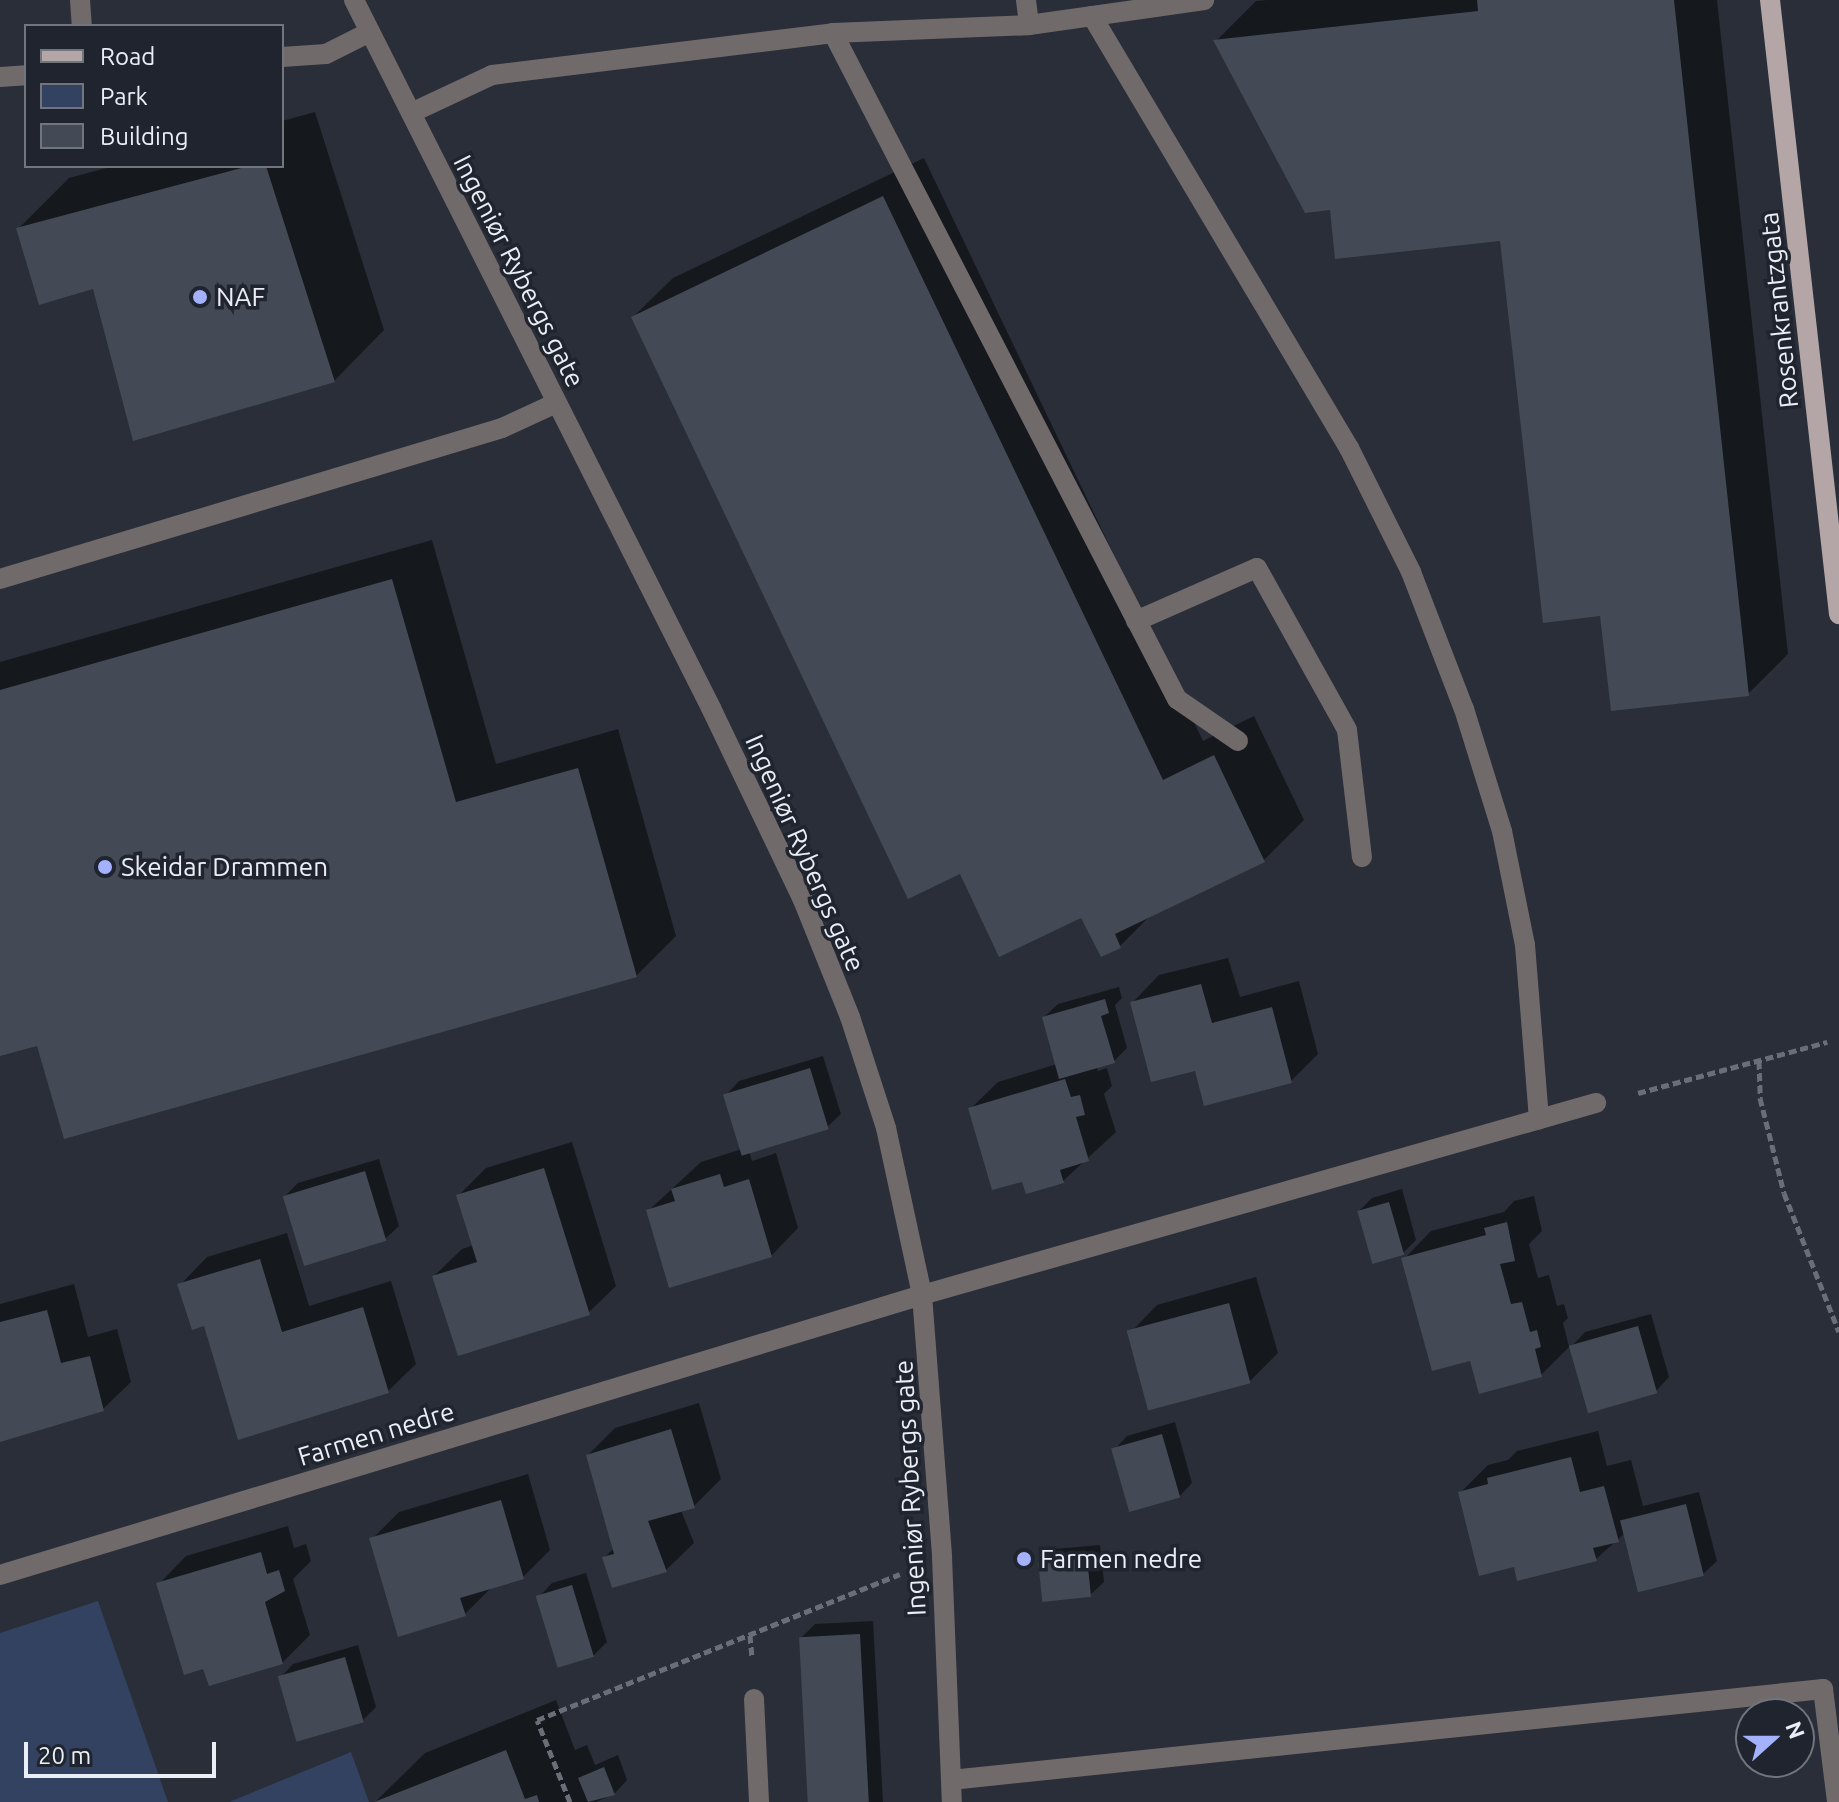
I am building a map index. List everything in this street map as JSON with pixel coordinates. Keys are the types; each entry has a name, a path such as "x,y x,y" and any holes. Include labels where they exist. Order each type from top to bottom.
{"main road":[{"name":"Rosenkrantzgata","path":"1770,0 1839,614"}],"street":[{"path":"80,0 82,24"},
{"name":"Ingeniør Rybergs gate","path":"354,0 809,914 850,1017 886,1128 922,1295 942,1557 952,1802"},
{"path":"1026,0 1029,25"},
{"path":"411,113 492,75 833,33 1029,25 1204,0"},
{"path":"1092,16 1349,448 1411,572 1464,709 1502,831 1525,945 1539,1119"},
{"path":"284,57 326,54 370,32"},
{"path":"833,33 1177,699 1238,741"},
{"path":"0,77 24,75"},
{"path":"0,579 502,428 556,403"},
{"path":"1136,621 1257,568 1347,730 1362,857"},
{"name":"Farmen nedre","path":"0,1575 922,1295 1596,1103"},
{"path":"951,1780 1823,1689 1837,1802"},
{"path":"754,1699 759,1802"}],"path":[{"path":"1596,1103 1827,1042"},
{"path":"1759,1061 1760,1098 1784,1193 1839,1332"},
{"path":"570,1802 537,1720 942,1557"}],"green space":[{"path":"98,1601 168,1802 0,1802 0,1633"},
{"path":"351,1752 369,1802 229,1802"}],"building":[{"path":"1477,0 1674,0 1749,696 1611,711 1600,616 1543,623 1500,241 1335,259 1330,210 1305,213 1213,40 1478,11"},
{"name":"NAF","path":"241,168 267,168 335,382 133,441 93,289 39,305 16,228"},
{"path":"883,196 1163,780 1214,755 1265,862 1115,934 1121,948 1101,957 1081,918 999,957 960,874 908,899 631,317"},
{"path":"392,579 456,802 578,768 637,977 64,1139 37,1046 0,1056 0,690"},
{"path":"1201,984 1212,1023 1272,1007 1292,1083 1204,1106 1195,1071 1151,1082 1130,1002"},
{"path":"1105,999 1109,1013 1101,1016 1115,1063 1059,1079 1042,1017"},
{"path":"810,1068 829,1129 742,1156 723,1095"},
{"path":"1065,1079 1071,1097 1080,1095 1085,1115 1076,1117 1089,1161 1060,1170 1064,1183 1026,1194 1022,1182 992,1190 968,1108"},
{"path":"544,1168 590,1315 458,1356 432,1276 477,1262 456,1195"},
{"path":"365,1171 386,1241 304,1266 283,1196"},
{"path":"720,1174 724,1187 749,1179 772,1257 669,1288 646,1210 675,1201 671,1189"},
{"path":"1389,1202 1404,1255 1372,1264 1357,1211"},
{"path":"1507,1222 1515,1261 1500,1264 1511,1304 1522,1302 1530,1332 1537,1330 1541,1347 1535,1349 1542,1377 1479,1394 1470,1361 1432,1371 1401,1258 1486,1235 1484,1228"},
{"path":"260,1259 282,1332 363,1307 389,1393 238,1440 204,1326 192,1330 177,1284"},
{"path":"1229,1303 1250,1383 1148,1411 1127,1330"},
{"path":"47,1310 61,1363 90,1356 104,1411 0,1442 0,1322"},
{"path":"1638,1326 1657,1393 1588,1413 1569,1346"},
{"path":"671,1429 695,1508 648,1521 667,1572 612,1588 602,1557 614,1554 586,1455"},
{"path":"1162,1434 1180,1497 1129,1512 1111,1449"},
{"path":"1571,1457 1580,1492 1604,1486 1619,1542 1593,1548 1597,1561 1517,1581 1514,1567 1479,1576 1458,1492 1488,1484 1487,1478"},
{"path":"501,1500 524,1579 460,1598 466,1616 398,1637 369,1538"},
{"path":"1686,1504 1704,1576 1638,1592 1620,1520"},
{"path":"261,1552 267,1574 279,1570 285,1591 265,1602 283,1664 209,1686 203,1669 184,1675 156,1583"},
{"path":"1087,1558 1091,1597 1042,1602 1038,1563"},
{"path":"572,1585 594,1657 558,1668 536,1596"},
{"path":"860,1634 869,1802 808,1802 799,1637"},
{"path":"345,1657 364,1722 296,1742 278,1676"},
{"path":"506,1750 525,1799 537,1795 539,1802 374,1802"},
{"path":"604,1767 615,1795 588,1802 578,1778"}],"place":[{"name":"NAF","path":"200,297"},
{"name":"Skeidar Drammen","path":"105,867"},
{"name":"Farmen nedre","path":"1024,1559"}]}
